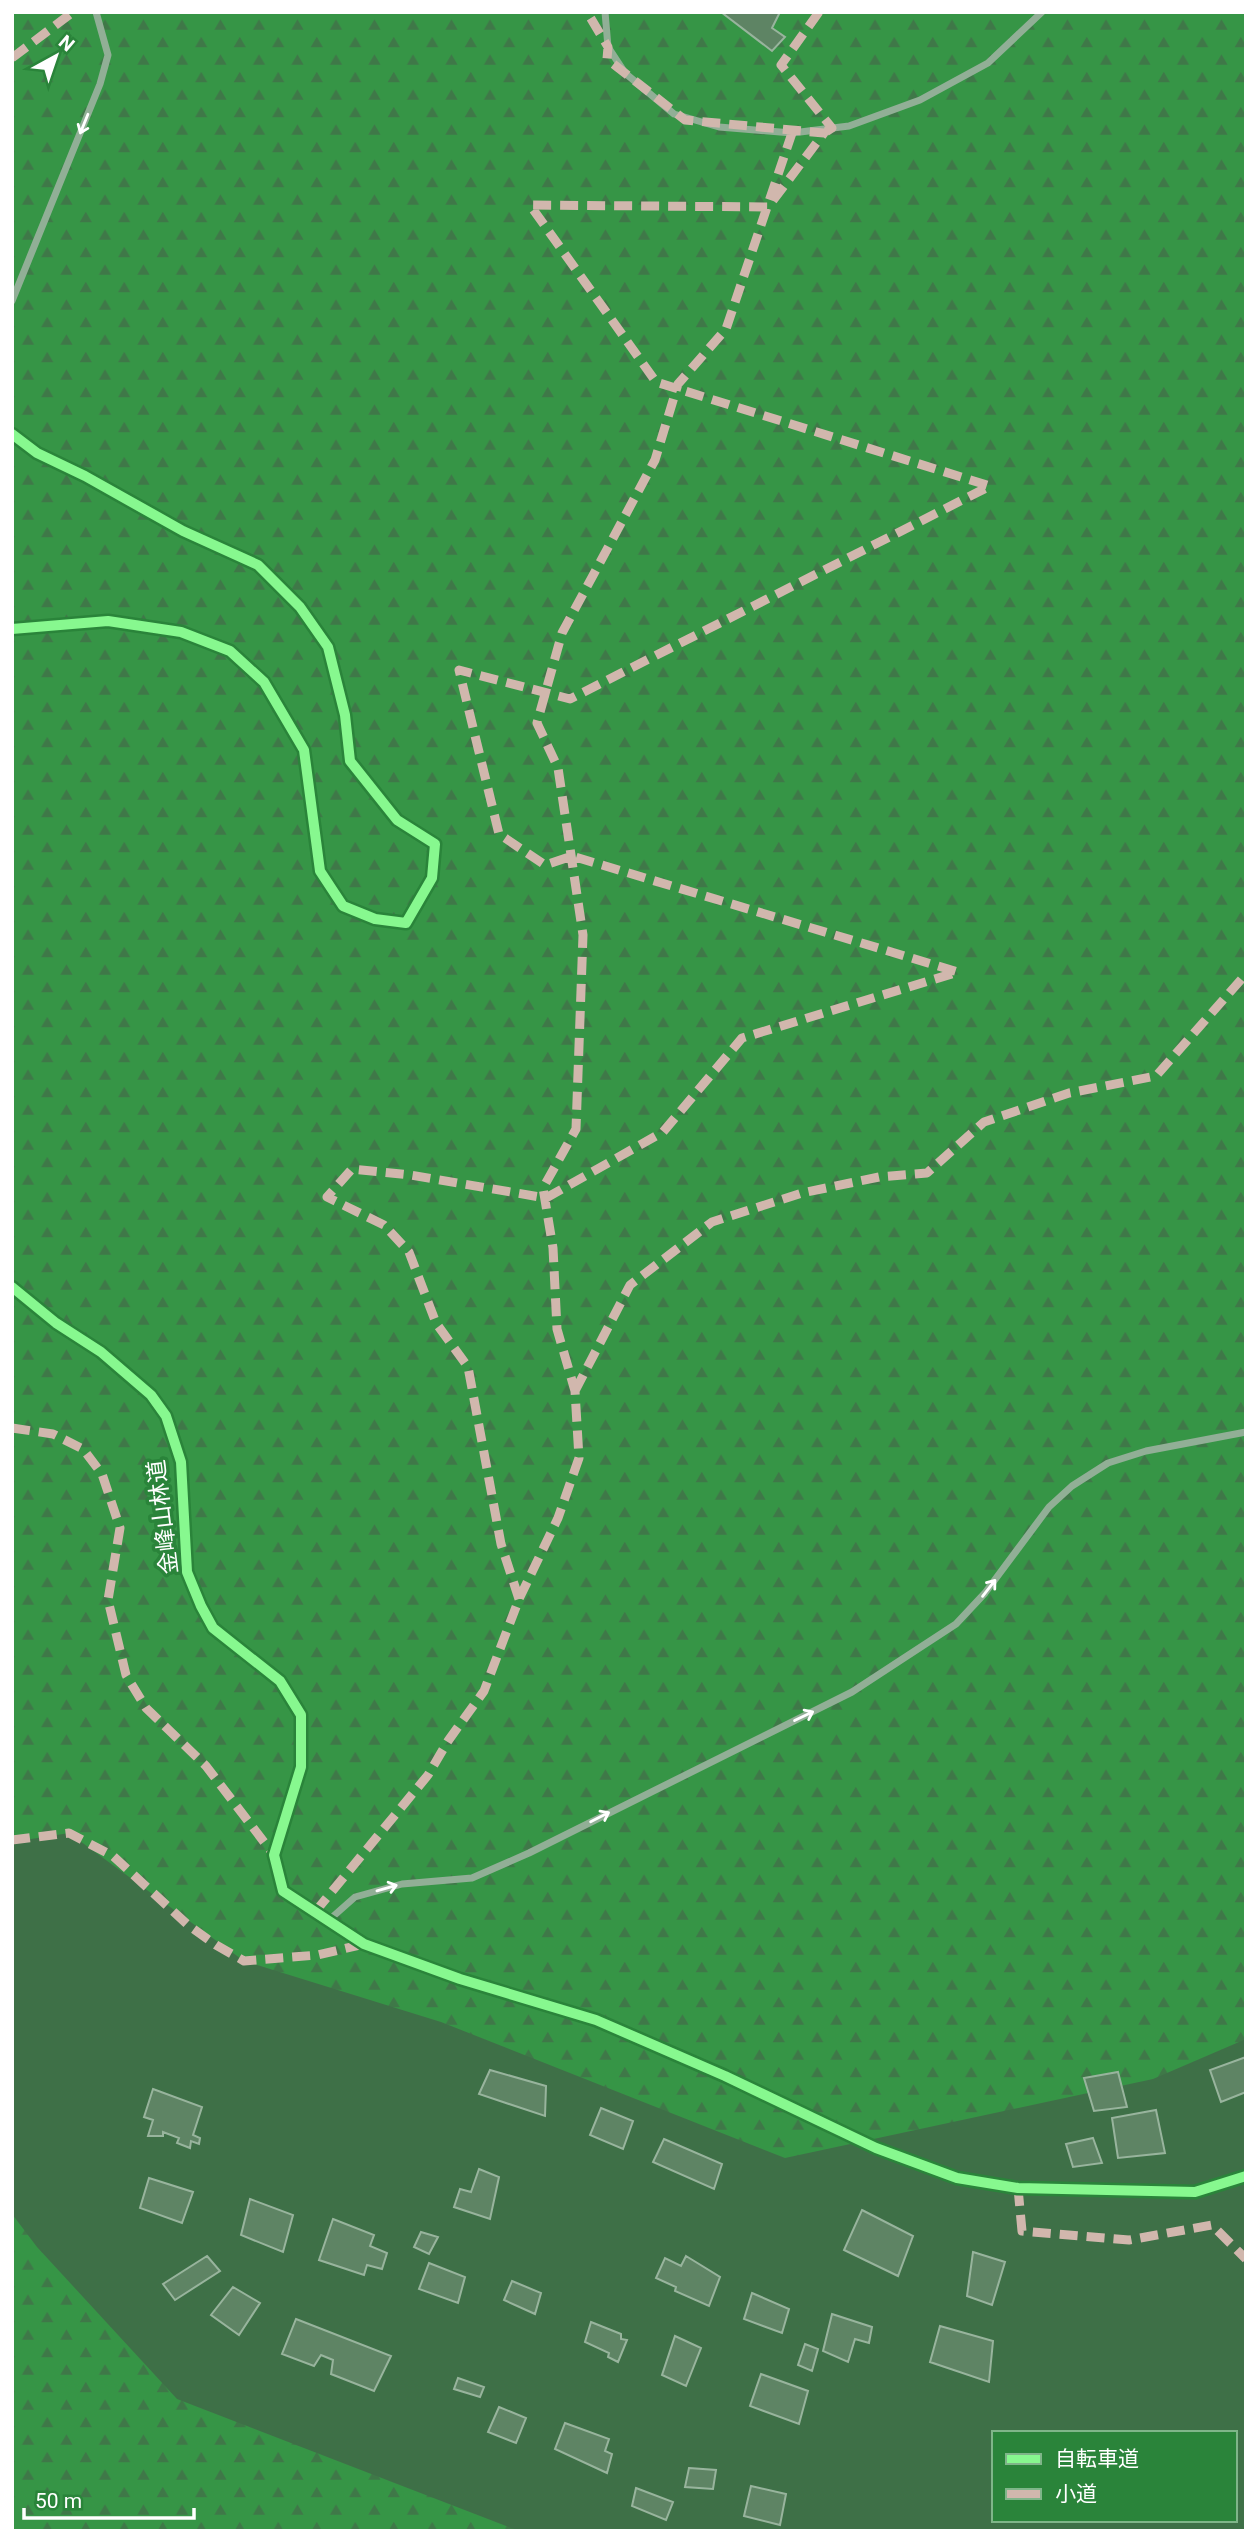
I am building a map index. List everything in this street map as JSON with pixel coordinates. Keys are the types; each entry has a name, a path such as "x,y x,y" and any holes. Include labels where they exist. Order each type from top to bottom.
{"street":[{"path":"12,302 100,84 108,55 96,12"},
{"path":"605,12 608,47 625,73 674,114 719,127 792,133 849,126 920,100 988,63 1042,12"},
{"path":"12,434 37,453 85,476 183,531 258,565 300,607 328,648 345,715 350,761 397,820 435,844 432,878 406,923 375,919 343,906 320,871 304,750 264,682 229,651 181,632 108,621 12,629"},
{"name":"金峰山林道","path":"12,1287 56,1323 101,1352 151,1395 166,1416 181,1462 187,1572 201,1606 213,1628 280,1681 301,1715 301,1767 274,1855 282,1891 329,1920"},
{"path":"1246,1432 1146,1451 1108,1463 1072,1486 1049,1507 985,1593 956,1624 852,1692 472,1878 402,1884 355,1897 329,1920 364,1944 460,1979 596,2020 725,2076 876,2148 957,2178 1018,2188 1195,2192 1246,2176"}],"green space":[{"path":"12,12 1246,12 1246,2039 1153,2079 785,2158 441,2022 244,1961 69,1833 12,1842"},
{"path":"12,2214 37,2247 177,2399 519,2531 12,2531"}],"building":[{"path":"721,12 780,12 772,28 785,37 772,51"},
{"path":"1246,2057 1246,2092 1221,2102 1210,2070"},
{"path":"490,2070 546,2086 545,2116 479,2094"},
{"path":"1118,2072 1127,2107 1094,2111 1084,2078"},
{"path":"153,2089 202,2107 193,2135 200,2138 199,2144 191,2141 190,2148 177,2143 179,2138 163,2132 163,2136 148,2136 153,2120 144,2117"},
{"path":"601,2108 633,2121 623,2149 590,2135"},
{"path":"1156,2110 1165,2153 1118,2158 1112,2118"},
{"path":"1093,2138 1102,2163 1073,2167 1066,2144"},
{"path":"664,2139 722,2164 714,2189 653,2162"},
{"path":"479,2169 499,2177 490,2219 454,2207 460,2189 471,2192"},
{"path":"149,2178 193,2192 182,2223 140,2208"},
{"path":"250,2199 293,2215 283,2252 241,2235"},
{"path":"862,2210 913,2236 898,2276 844,2250"},
{"path":"333,2219 374,2235 370,2246 387,2253 382,2269 367,2265 364,2275 319,2260"},
{"path":"421,2232 438,2237 429,2254 414,2247"},
{"path":"973,2252 1005,2262 992,2305 967,2296"},
{"path":"207,2256 220,2271 175,2300 163,2284"},
{"path":"686,2256 720,2277 709,2306 675,2291 676,2287 656,2278 665,2258 681,2266"},
{"path":"429,2263 465,2277 458,2303 419,2289"},
{"path":"512,2281 541,2293 535,2314 504,2300"},
{"path":"233,2287 260,2303 239,2335 211,2315"},
{"path":"752,2293 789,2309 782,2333 744,2319"},
{"path":"832,2314 872,2327 869,2343 855,2339 848,2362 823,2351"},
{"path":"296,2319 391,2356 374,2391 331,2374 333,2360 321,2355 314,2366 282,2354"},
{"path":"591,2322 621,2334 621,2339 627,2340 618,2362 608,2357 609,2353 585,2342"},
{"path":"940,2326 993,2341 989,2382 930,2362"},
{"path":"675,2336 701,2348 686,2386 662,2375"},
{"path":"805,2344 818,2349 812,2371 798,2365"},
{"path":"761,2374 808,2391 799,2424 750,2406"},
{"path":"458,2378 484,2387 480,2397 454,2389"},
{"path":"499,2407 526,2418 516,2443 488,2432"},
{"path":"565,2423 609,2439 605,2451 612,2454 607,2473 555,2449"},
{"path":"689,2468 716,2470 713,2489 685,2487"},
{"path":"751,2486 786,2494 780,2525 744,2516"},
{"path":"636,2488 673,2502 666,2520 632,2506"}],"marked path":[{"path":"12,58 73,12"},
{"path":"519,1599 501,1544 468,1367 436,1323 409,1252 384,1225 327,1197 352,1169 410,1175 546,1198 663,1132 742,1038 958,972 572,856 545,865 499,834 459,670 570,699 990,486 656,382 530,205 768,207 824,133 685,120 607,59 608,47 587,12"},
{"path":"819,12 781,65 832,128 824,133"},
{"path":"315,1912 428,1775 448,1741 484,1691 519,1599 558,1518 579,1458 575,1391 557,1329 553,1248 543,1188 576,1129 583,935 558,768 537,723 562,633 655,460 678,384 726,329 792,133"},
{"path":"575,1391 630,1285 712,1222 802,1193 879,1177 927,1173 984,1122 1069,1093 1156,1076 1246,974"},
{"path":"12,1428 53,1434 83,1449 102,1474 120,1528 108,1600 126,1675 146,1708 206,1766 274,1855"},
{"path":"12,1840 69,1833 113,1856 188,1925 244,1961 318,1955 364,1944"},
{"path":"1018,2188 1022,2231 1129,2240 1212,2225 1246,2259"}],"cycle path":[{"path":"12,434 37,453 85,476 183,531 258,565 300,607 328,647 345,715 350,761 397,820 435,844 432,878 406,923 375,919 343,906 320,871 304,750 264,682 230,651 181,632 108,621 12,629"},
{"path":"12,1287 56,1323 101,1352 151,1395 166,1416 181,1462 187,1572 201,1606 213,1628 280,1681 301,1715 301,1767 274,1855 283,1891 364,1944 460,1979 596,2020 725,2076 876,2148 957,2178 1018,2188 1195,2192 1246,2176"}]}
